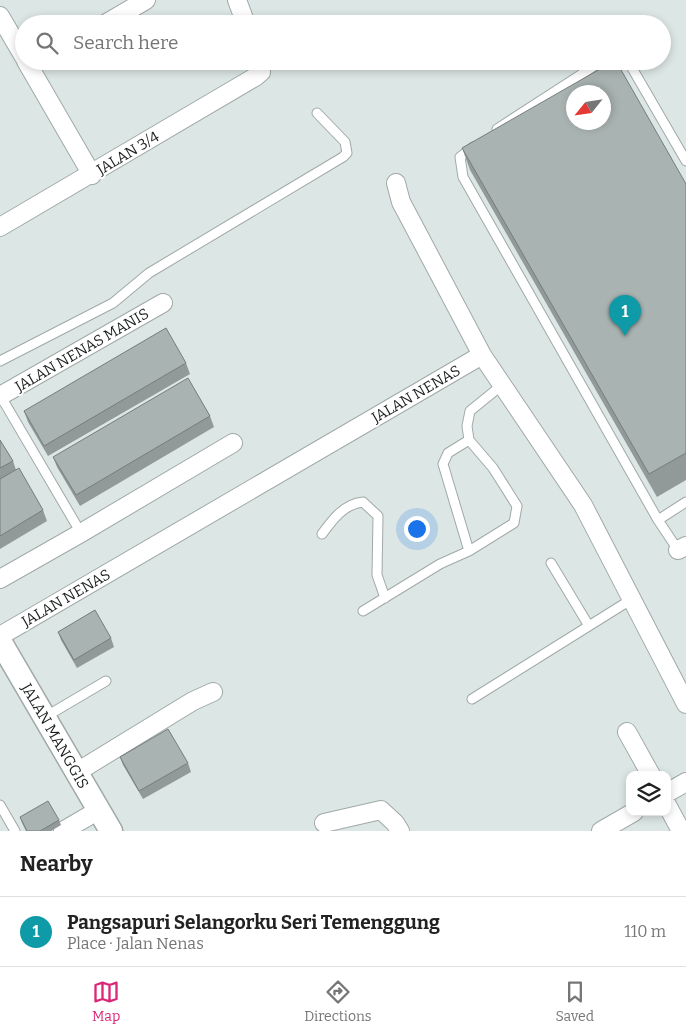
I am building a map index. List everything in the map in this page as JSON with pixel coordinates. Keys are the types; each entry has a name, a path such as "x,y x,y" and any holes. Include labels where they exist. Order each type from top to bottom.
{"street":[{"path":"120,15 146,0"},
{"path":"237,0 243,15"},
{"path":"0,16 15,39"},
{"path":"34,70 92,174"},
{"name":"JALAN 3/4","path":"0,228 92,174 255,70"},
{"path":"396,183 401,202 482,355 583,505 632,599 681,683 686,704"},
{"name":"JALAN NENAS MANIS","path":"0,396 163,303"},
{"name":"JALAN NENAS","path":"0,636 482,355"},
{"path":"0,579 233,443"},
{"name":"JALAN MANGGIS","path":"0,640 111,831"},
{"path":"77,772 193,701 213,692"},
{"path":"627,732 649,771"},
{"path":"671,791 686,782"},
{"path":"63,831 99,810"},
{"path":"324,823 381,810 395,823 400,831"},
{"path":"671,812 681,831"},
{"path":"601,831 627,816"}],"lane":[{"path":"588,70 486,137 460,157 463,177 658,520 682,548"},
{"path":"633,70 686,161"},
{"path":"0,361 114,303 149,273 344,157 347,153 345,142 317,113"},
{"path":"362,612 440,564 469,551 514,523 517,506 493,468 469,440 467,426 470,411 502,385"},
{"path":"0,396 81,533"},
{"path":"469,440 448,453 443,464 469,551"},
{"path":"322,534 334,518 352,503 362,502 378,516 377,575 385,598"},
{"path":"658,520 686,502"},
{"path":"551,563 589,626"},
{"path":"472,699 632,599"},
{"path":"44,717 106,680"},
{"path":"0,805 15,831"}],"building":[{"path":"598,70 621,70 686,184 686,453 649,474 462,148 566,88 566,130 611,130 611,85 572,85"},
{"path":"166,328 186,363 44,446 24,411"},
{"path":"188,378 210,416 76,495 53,457"},
{"path":"0,440 13,461 0,468"},
{"path":"19,468 43,510 0,536 0,479"},
{"path":"95,610 111,638 74,660 58,632"},
{"path":"168,729 188,763 139,791 120,757"},
{"path":"48,801 59,820 40,831 27,831 20,817"}],"place":[{"name":"Pangsapuri Selangorku Seri Temenggung","path":"625,336"}]}
